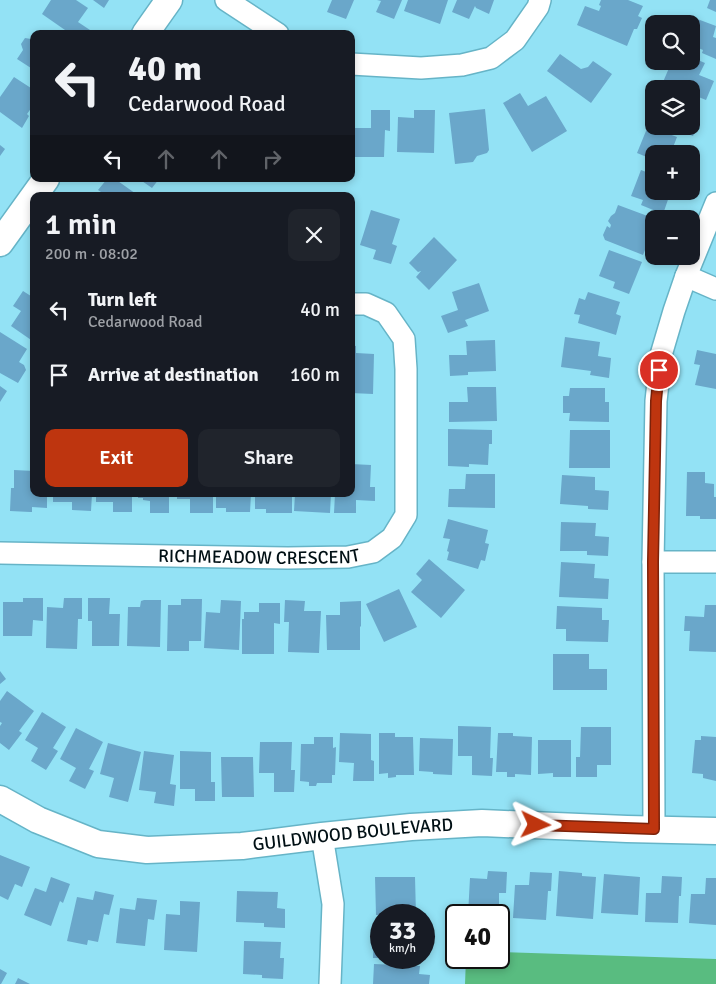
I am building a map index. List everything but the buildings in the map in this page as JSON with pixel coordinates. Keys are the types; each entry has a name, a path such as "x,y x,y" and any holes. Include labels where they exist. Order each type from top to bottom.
{"street":[{"path":"149,30 169,0"},
{"path":"226,0 272,30"},
{"path":"355,64 421,68 462,65 491,58 515,40 538,7 540,0"},
{"path":"654,829 653,562 656,401 661,355 674,311 686,276 716,203"},
{"path":"0,244 30,206"},
{"path":"686,276 716,289"},
{"name":"RICHMEADOW CRESCENT","path":"0,553 305,558 348,557 373,552 392,538 406,515 406,369 404,338 386,313 366,304 355,304"},
{"path":"653,562 716,562"},
{"name":"GUILDWOOD BOULEVARD","path":"0,799 38,820 98,844 147,850 242,846 411,827 482,823 716,831"},
{"path":"322,836 333,904 330,984"}],"green space":[{"path":"510,952 716,959 716,984 465,984 466,969 510,969"}],"route":[{"path":"536,825 654,829 653,562 656,401 659,370"}]}
